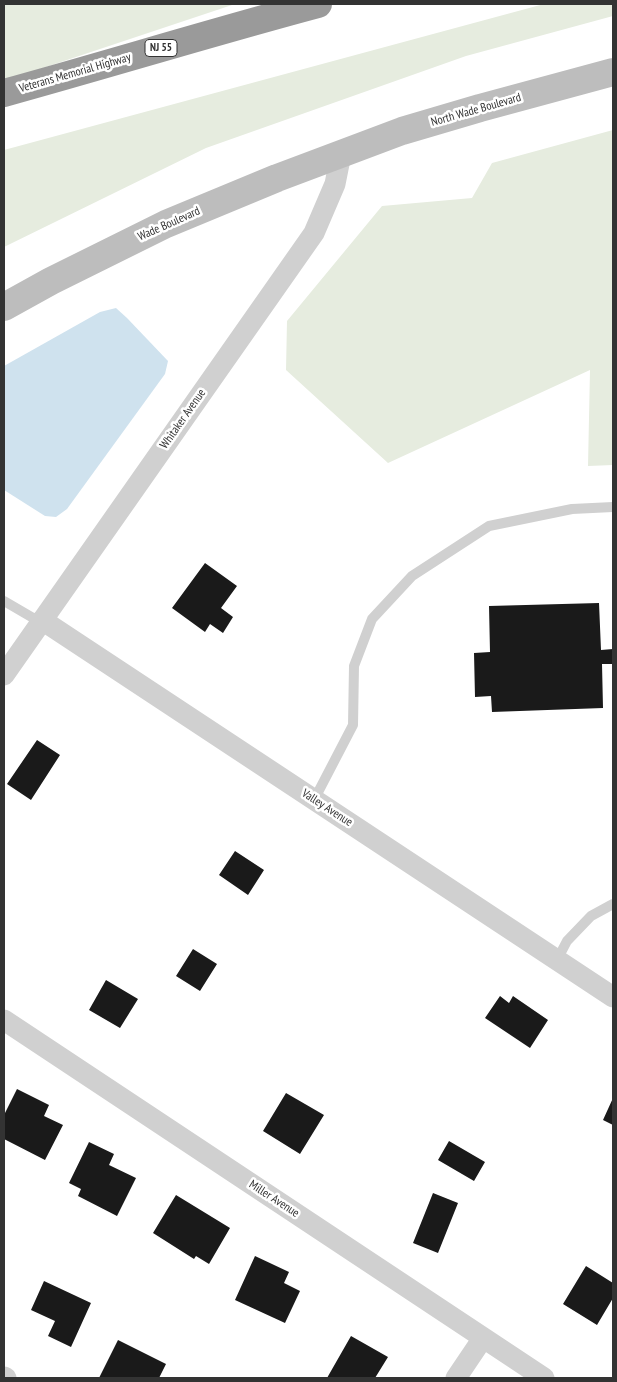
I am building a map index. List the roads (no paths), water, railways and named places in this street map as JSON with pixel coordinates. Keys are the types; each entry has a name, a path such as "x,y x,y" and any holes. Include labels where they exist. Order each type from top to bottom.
{"highway":[{"name":"Veterans Memorial Highway","path":"4,94 111,64 301,6"}],"main road":[{"name":"North Wade Boulevard","path":"341,154 410,129 613,72"},
{"name":"Wade Boulevard","path":"4,307 51,281 166,224 341,154"}],"street":[{"name":"Whitaker Avenue","path":"4,675 314,233 335,184 341,154"},
{"name":"Valley Avenue","path":"41,621 613,997"},
{"name":"Miller Avenue","path":"4,1020 544,1378"},
{"path":"456,1378 483,1338"}],"lane":[{"path":"314,800 353,726 354,666 372,619 412,576 489,526 572,509 613,507"},
{"path":"4,601 41,621"},
{"path":"558,960 567,940 591,916 613,904"}],"water":[{"path":"116,308 168,361 165,374 67,509 56,517 45,516 4,490 4,366 100,312"}]}
